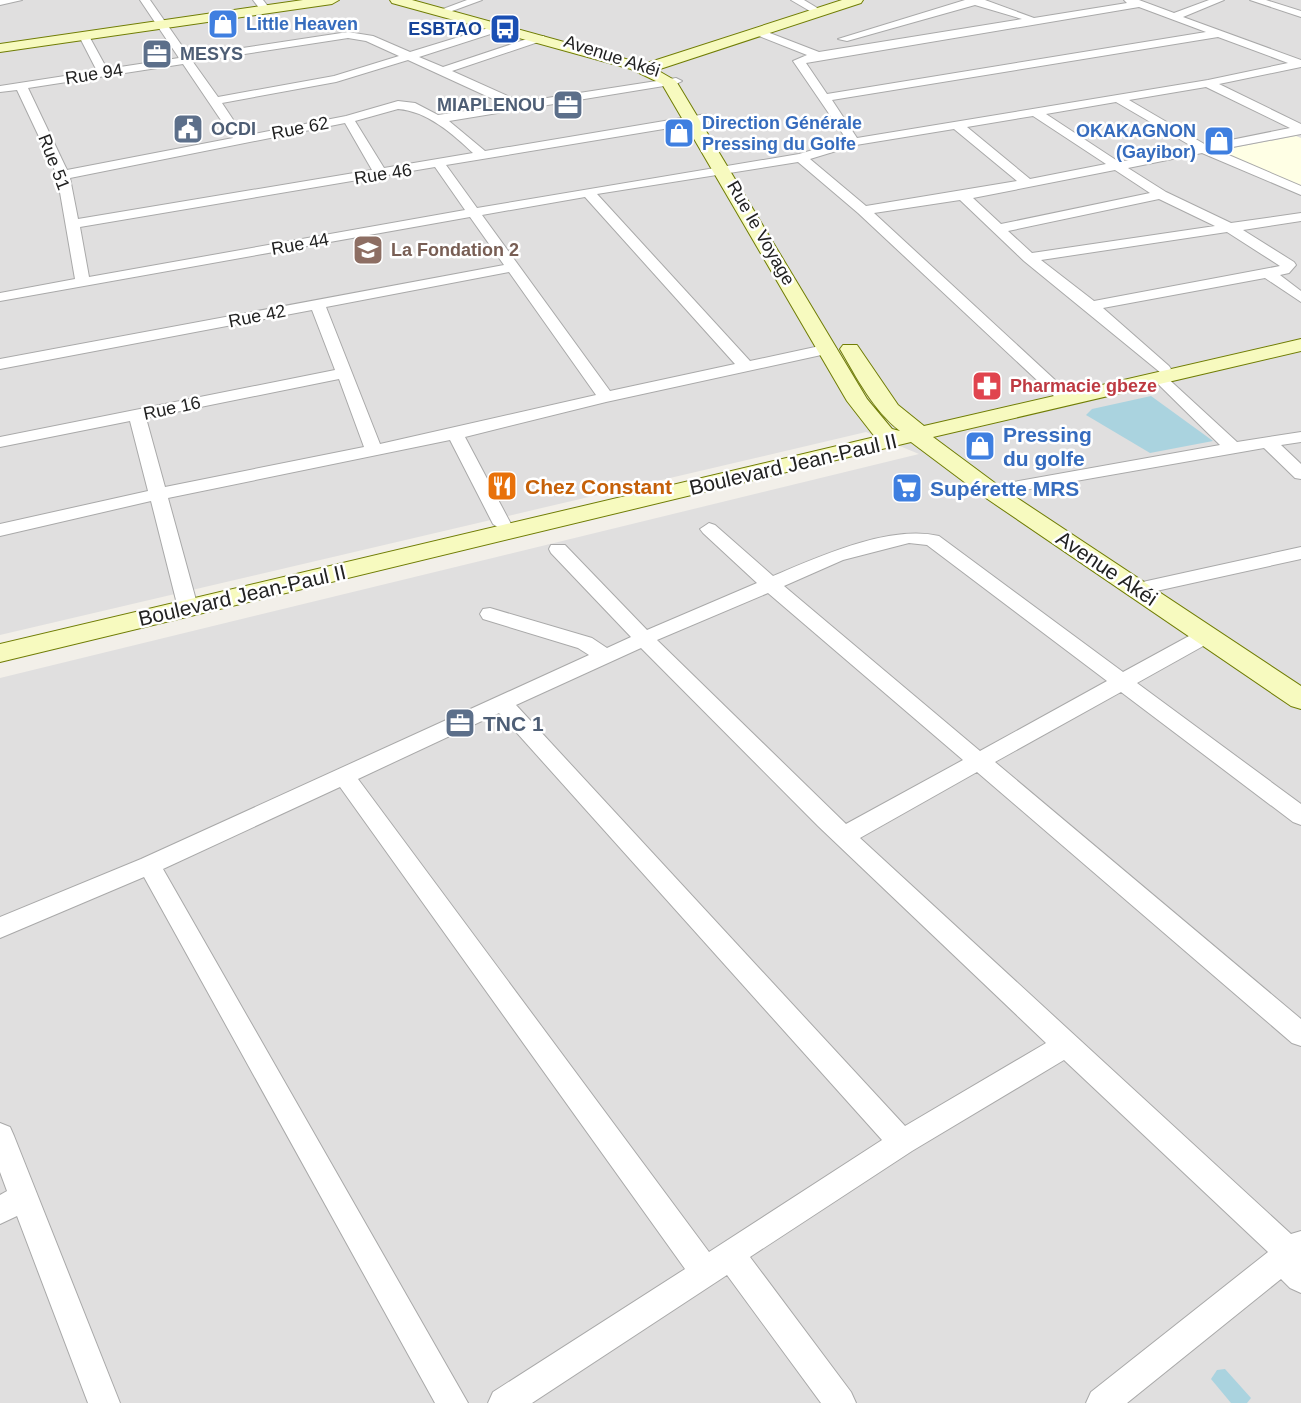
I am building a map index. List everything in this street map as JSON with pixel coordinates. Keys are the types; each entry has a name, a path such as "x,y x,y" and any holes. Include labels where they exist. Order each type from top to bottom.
{"main road":[{"path":"0,48 164,24 262,5 332,0"},
{"path":"397,0 444,10"},
{"path":"412,0 658,70 758,32 808,6 856,0"},
{"path":"658,70 808,6 832,0"},
{"name":"Avenue Akéi","path":"505,26 658,70"},
{"name":"Rue le Voyage","path":"658,70 699,119 732,169 858,401 906,434"},
{"name":"Avenue Akéi","path":"732,169 906,434 1301,699"},
{"name":"Boulevard Jean-Paul II","path":"0,653 1162,374 1301,337"},
{"name":"Boulevard Jean-Paul II","path":"0,644 502,524 906,434 1061,394 1301,345"}],"street":[{"path":"0,2 16,0"},
{"path":"145,0 241,139"},
{"path":"444,10 477,0"},
{"path":"1175,16 1219,0"},
{"path":"1255,0 1301,14"},
{"path":"843,39 975,1 1034,20"},
{"path":"853,142 799,61 818,55 1134,2 1301,64"},
{"path":"216,101 336,79 505,26"},
{"path":"758,32 818,55"},
{"path":"825,98 1222,33"},
{"name":"Rue 94","path":"0,89 348,35 369,38 517,105"},
{"path":"84,36 104,73"},
{"path":"442,71 540,38"},
{"name":"Rue 44","path":"0,297 588,192 801,158 853,142 1208,83 1301,64"},
{"path":"438,119 517,105 658,70"},
{"path":"1208,83 1301,129"},
{"name":"Rue 51","path":"21,86 63,175 83,283"},
{"path":"1118,98 1206,150 1301,191"},
{"name":"Rue 62","path":"63,175 348,119 391,106 411,106 438,119"},
{"path":"1035,112 1161,195 1230,228 1289,265 1287,269 1268,273 1091,306"},
{"path":"348,119 382,174"},
{"path":"438,119 464,135 484,156"},
{"name":"Rue 46","path":"73,224 699,119"},
{"path":"958,126 1026,181"},
{"path":"863,210 963,196 1026,181 1206,150 1301,129"},
{"path":"801,158 863,210 1061,394"},
{"path":"439,164 606,397"},
{"path":"588,192 746,367"},
{"path":"999,229 1161,195"},
{"path":"963,196 1029,258 1091,306 1234,448"},
{"path":"1029,258 1301,217"},
{"name":"Rue 42","path":"0,364 514,267"},
{"path":"1268,273 1301,298"},
{"path":"318,305 374,450"},
{"path":"0,530 159,494 455,434 606,397 829,349"},
{"name":"Rue 16","path":"0,442 344,373"},
{"path":"137,415 186,600"},
{"path":"455,434 502,524"},
{"path":"992,491 1301,436"},
{"path":"1267,442 1301,474"},
{"path":"709,529 771,585 1301,1035"},
{"path":"0,928 149,865 643,639 836,556 909,537 932,540 1301,816"},
{"path":"558,549 643,639 844,836 1294,1259 1102,1403"},
{"path":"1138,589 1301,553"},
{"path":"491,614 585,643 605,656"},
{"path":"844,836 982,762 1207,635"},
{"path":"501,702 902,1142"},
{"path":"343,775 718,1263 840,1403"},
{"path":"149,865 452,1403"},
{"path":"504,1403 902,1142 1067,1044"},
{"path":"0,1136 12,1204 104,1403"}],"shaded area":[{"path":"0,0 1301,0 1301,1403 0,1403 0,678 919,454 866,432 0,635"},
{"path":"1296,136 1301,138 1301,188 1217,151"}],"water":[{"path":"1151,396 1213,441 1150,453 1086,415 1092,409"},
{"path":"1225,1369 1251,1398 1247,1403 1231,1403 1211,1379 1217,1370"}],"place":[{"name":"Little Heaven","path":"223,24"},
{"name":"ESBTAO","path":"505,29"},
{"name":"MESYS","path":"157,54"},
{"name":"MIAPLENOU","path":"568,105"},
{"name":"OCDI","path":"188,129"},
{"name":"Direction Générale Pressing du Golfe","path":"679,133"},
{"name":"OKAKAGNON (Gayibor)","path":"1219,141"},
{"name":"La Fondation 2","path":"368,250"},
{"name":"Pharmacie gbeze","path":"987,386"},
{"name":"Pressing du golfe","path":"980,446"},
{"name":"Chez Constant","path":"502,486"},
{"name":"Supérette MRS","path":"907,488"},
{"name":"TNC 1","path":"460,723"}]}
